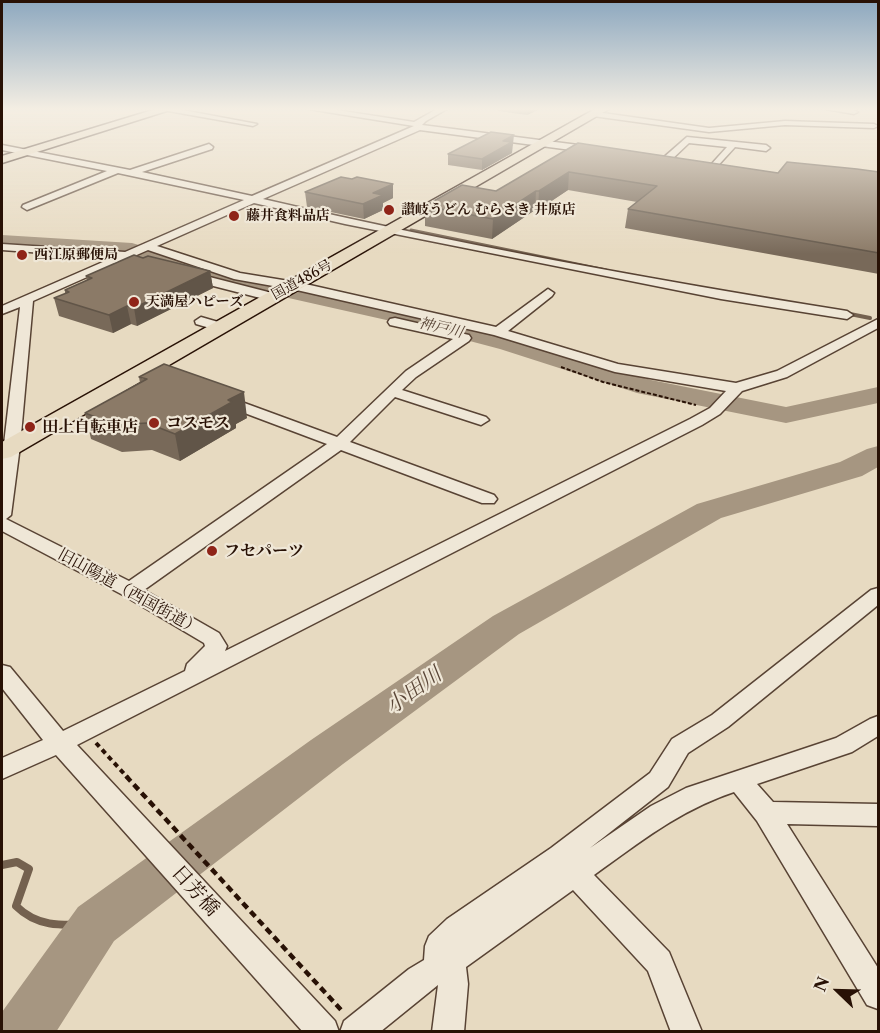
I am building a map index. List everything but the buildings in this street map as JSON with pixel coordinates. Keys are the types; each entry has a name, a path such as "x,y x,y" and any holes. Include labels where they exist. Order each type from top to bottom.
{"highway":[{"name":"国道486号","path":"7,449 152,375 211,324 282,291 520,157"}],"street":[{"path":"54,157 392,229 721,295 847,315"},
{"path":"132,173 179,157"},
{"path":"2,310 347,157"},
{"path":"654,159 671,161 674,157"},
{"path":"713,168 722,157"},
{"path":"27,207 117,170"},
{"path":"2,247 125,255 141,264"},
{"path":"130,590 340,443 411,374 464,338 282,291 144,247"},
{"path":"175,273 498,332 633,372 734,390 782,374 856,338 879,323"},
{"path":"498,332 548,293"},
{"path":"2,515 7,449 27,298"},
{"path":"2,769 72,743 96,726 696,422 718,408 734,390"},
{"path":"392,391 481,420"},
{"path":"207,394 488,499"},
{"name":"旧山陽道（西国街道）","path":"2,524 130,590 212,638 216,646 214,652 195,668 192,677"},
{"path":"448,1032 453,984 444,965 440,946 457,928 560,856 659,780 680,746 720,721 879,595"},
{"name":"日芳橋","path":"2,673 72,743 336,1026"},
{"path":"336,1026 444,965 660,814 695,795 844,746 879,725"},
{"path":"739,780 766,813 879,994"},
{"path":"766,813 879,815"},
{"path":"574,873 659,962 687,1032"}],"path":[{"path":"72,743 336,1026"}],"waterway":[{"path":"411,230 606,270"},
{"name":"神戸川","path":"2,241 132,249 221,276 416,320 509,344 647,387 786,415 878,395"},
{"path":"845,313 870,318"},
{"name":"小田川","path":"22,1032 96,924 327,752 506,625 709,511 851,469 878,455"},
{"path":"2,865 17,862 29,869 16,906 34,919 53,924 96,924"}],"place":[{"name":"讃岐うどん むらさき 井原店","path":"389,210"},
{"name":"藤井食料品店","path":"234,216"},
{"name":"西江原郵便局","path":"22,255"},
{"name":"天満屋ハピーズ","path":"134,302"},
{"name":"コスモス","path":"154,423"},
{"name":"田上自転車店","path":"30,427"},
{"name":"フセパーツ","path":"212,551"}]}
